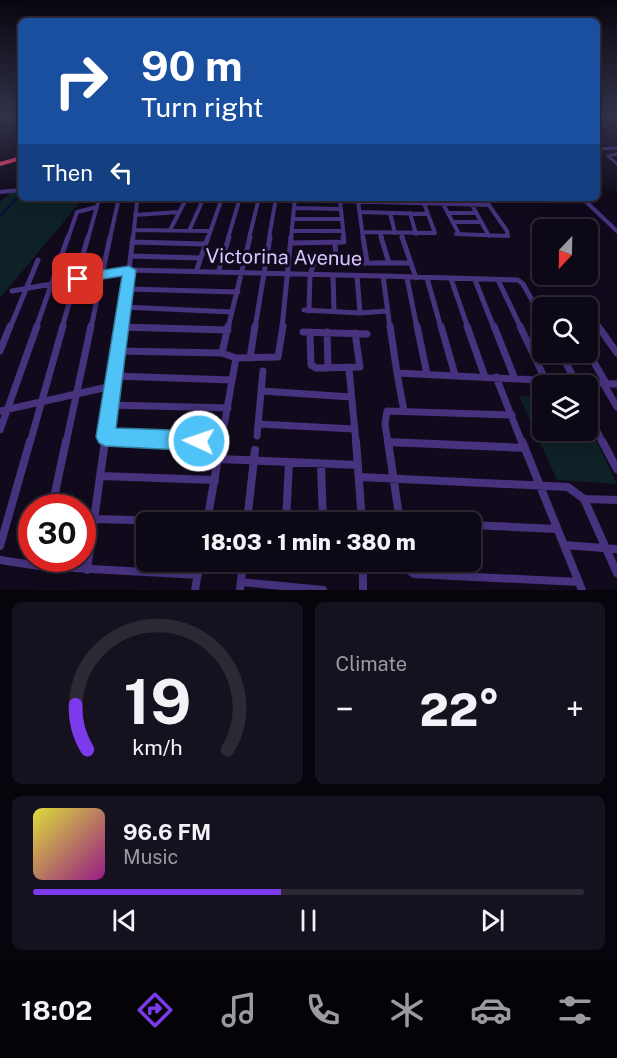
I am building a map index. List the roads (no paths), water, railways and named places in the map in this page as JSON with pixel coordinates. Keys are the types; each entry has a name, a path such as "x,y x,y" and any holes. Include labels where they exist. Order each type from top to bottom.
{"highway":[{"path":"3,161 18,154"},
{"path":"3,161 18,158"}],"street":[{"path":"600,149 617,148"},
{"path":"617,154 608,156 617,164"},
{"path":"0,192 18,190"},
{"path":"196,272 221,201"},
{"path":"218,273 239,201"},
{"path":"222,353 258,201"},
{"path":"250,358 276,201"},
{"path":"117,351 222,353 236,358 275,358 280,355 295,201"},
{"path":"291,243 344,242 341,209 337,201"},
{"path":"354,201 359,212 367,262"},
{"path":"406,201 489,205"},
{"path":"362,232 416,234 436,232 424,201"},
{"path":"442,201 458,234 504,237 508,233 486,201"},
{"path":"585,201 617,231"},
{"path":"55,494 118,202"},
{"path":"96,501 137,202"},
{"path":"170,230 184,203"},
{"path":"189,231 201,204"},
{"path":"0,430 4,410 53,283 77,212 98,205 0,546"},
{"path":"472,205 489,236"},
{"path":"294,208 341,209"},
{"path":"135,215 178,212"},
{"path":"359,212 428,214"},
{"path":"390,213 416,278"},
{"path":"410,213 416,234"},
{"path":"448,213 476,213"},
{"path":"293,219 342,219"},
{"path":"453,222 481,222"},
{"path":"134,230 209,231"},
{"path":"293,231 343,231"},
{"path":"380,233 388,263"},
{"path":"132,242 205,244"},
{"path":"335,243 336,262"},
{"path":"131,256 200,258"},
{"path":"0,351 38,260"},
{"path":"387,311 360,313 307,310 310,275 314,263 411,263"},
{"name":"Victorina Avenue","path":"12,291 129,270 383,276 404,411"},
{"path":"333,275 334,312"},
{"path":"357,276 360,313"},
{"path":"383,276 521,282 532,297"},
{"path":"406,278 427,374"},
{"path":"427,278 455,375"},
{"path":"451,279 485,377"},
{"path":"475,280 515,379"},
{"path":"498,280 543,375"},
{"path":"126,289 238,292"},
{"path":"123,307 232,312"},
{"path":"598,326 617,352"},
{"path":"120,327 228,330"},
{"path":"356,333 360,365 357,369 316,368 311,365 306,332 327,332 356,333 367,334"},
{"path":"327,332 328,368"},
{"path":"209,512 236,358"},
{"path":"594,363 617,406"},
{"path":"349,369 362,512"},
{"path":"256,436 263,371"},
{"path":"397,373 532,380"},
{"path":"114,376 232,380"},
{"path":"411,572 580,586 496,377"},
{"path":"598,383 617,384"},
{"path":"4,410 112,386"},
{"path":"262,391 351,397"},
{"path":"110,405 228,408"},
{"path":"399,512 388,442 385,415 387,411 512,415"},
{"path":"258,424 354,429"},
{"path":"598,433 617,469"},
{"path":"105,437 222,442"},
{"path":"388,442 525,448"},
{"path":"248,512 255,450"},
{"path":"219,459 358,465"},
{"path":"286,512 289,462"},
{"path":"321,464 323,512"},
{"path":"100,476 215,480"},
{"path":"360,477 568,486 584,499 617,573"},
{"path":"584,499 617,500"},
{"path":"96,519 136,520"},
{"path":"481,525 557,529"},
{"path":"564,545 617,549"},
{"path":"0,560 18,561"},
{"path":"96,570 198,575"},
{"path":"195,590 198,572"},
{"path":"363,572 363,590"},
{"path":"240,586 322,590"}],"waterway":[{"path":"0,217 18,196"}]}
